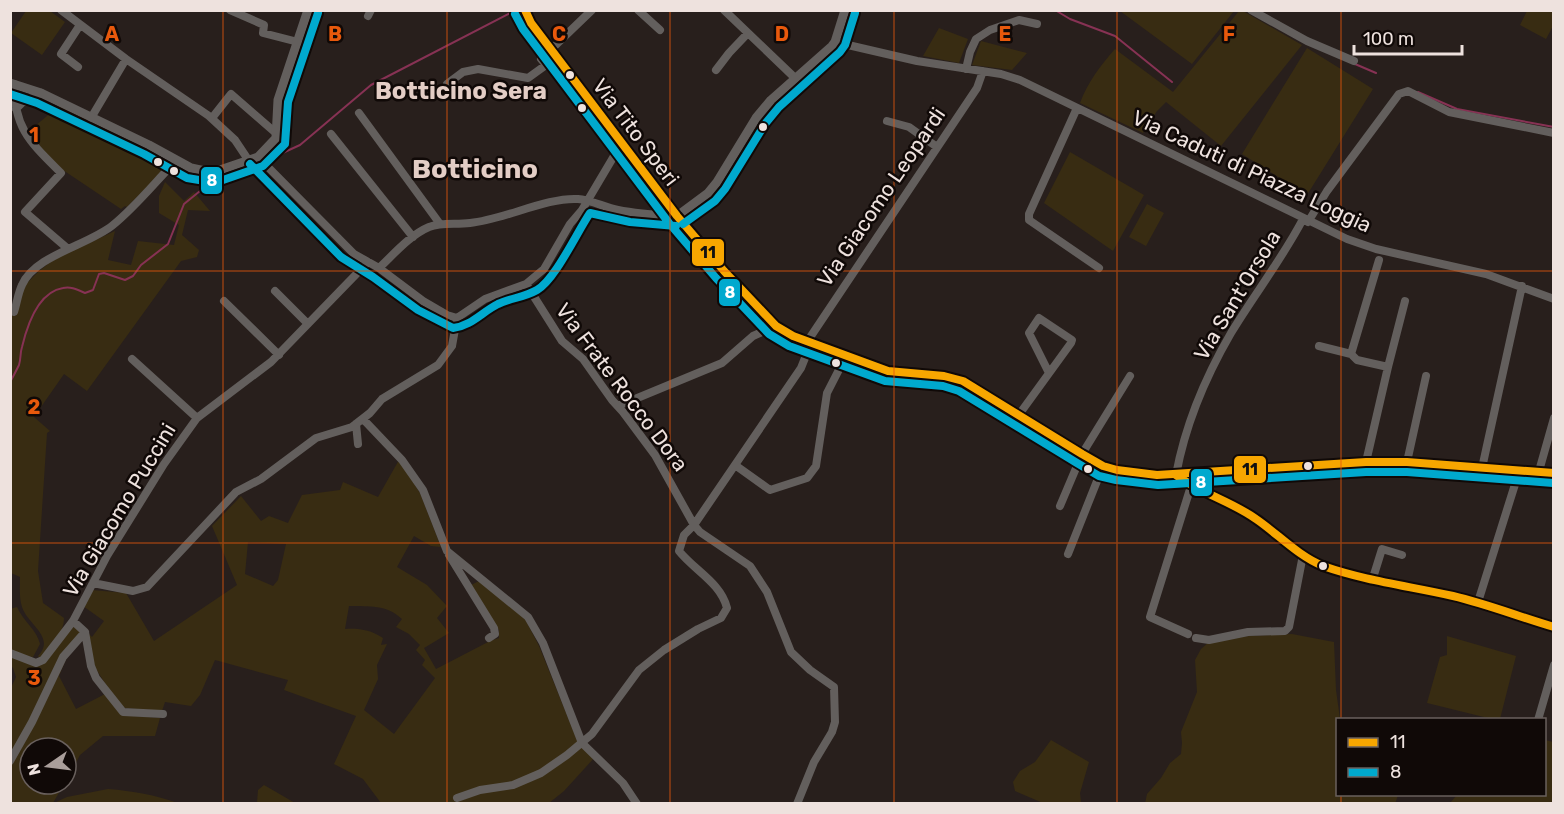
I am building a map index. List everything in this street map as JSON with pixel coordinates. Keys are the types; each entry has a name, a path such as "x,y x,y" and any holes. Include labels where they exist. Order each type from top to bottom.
{"street":[{"path":"61,10 126,59 212,118 256,159 267,166 348,249 379,268 423,301 457,318"},
{"path":"230,10 264,25 263,33 298,42"},
{"path":"67,248 25,212 61,173 26,137 16,109 12,83 40,93 191,168 212,171 256,159 271,145 277,134 278,100 308,10"},
{"path":"454,95 447,84 463,72 478,69 528,78 546,66 541,59 592,10"},
{"path":"638,10 660,30"},
{"path":"724,10 795,78"},
{"path":"379,268 413,237 428,228 440,224 508,216 559,201 577,199 617,210 677,216 708,193 717,182 756,118 771,100 824,55 835,42 844,10"},
{"path":"1251,10 1307,41 1354,61"},
{"name":"Via Tito Speri","path":"526,13 550,49 677,216 724,272 776,326 793,336 888,371 901,374 933,373 954,377 1082,454 1103,465 1139,474 1176,475 1285,465 1366,462 1407,462 1554,473"},
{"path":"966,69 976,39 990,30 1019,20 1036,24"},
{"path":"78,67 61,54 81,25"},
{"path":"716,70 729,52 748,33"},
{"name":"Via Caduti di Piazza Loggia","path":"835,42 917,61 1020,80 1347,239 1376,249 1486,274 1554,298"},
{"path":"91,118 126,59"},
{"name":"Via Giacomo Leopardi","path":"582,743 592,734 639,670 680,640 721,618 727,608 722,596 706,576 690,565 679,551 684,535 694,525 801,368 809,342 977,88 982,72"},
{"name":"Via Sant'Orsola","path":"1176,475 1181,449 1214,366 1231,334 1327,191 1399,94 1408,91 1449,111 1554,133"},
{"path":"16,109 40,93"},
{"path":"212,118 231,94 277,134"},
{"path":"1077,108 1029,214 1029,220 1099,268"},
{"path":"359,113 440,224"},
{"path":"887,121 909,127 937,147"},
{"path":"331,134 413,237"},
{"path":"93,583 133,591 147,587 236,492 261,479 316,438 352,427 382,399 438,365 452,346 457,318 485,299 526,284 544,269 614,156 620,141"},
{"path":"14,312 22,283 36,268 67,248 92,238 112,226 171,166 178,162"},
{"path":"1351,354 1379,260"},
{"name":"Via Giacomo Puccini","path":"10,653 36,663 43,660 73,621 107,556 152,483 197,418 272,362 368,262"},
{"name":"Via Frate Rocco Dora","path":"526,284 562,341 583,359 655,455 694,525 700,532 750,566 767,592 791,652 810,670 834,687 835,722 832,732 814,762 797,804"},
{"path":"1482,468 1522,286"},
{"path":"275,291 308,324"},
{"path":"1366,462 1406,300"},
{"path":"224,301 279,355"},
{"path":"1018,416 1049,373 1072,340 1039,318 1029,333 1049,373"},
{"path":"618,406 722,363 753,336 776,326"},
{"path":"1318,346 1351,354 1358,360 1388,367"},
{"path":"735,465 770,490 807,478 816,466 827,393 846,357"},
{"name":"Via Giacomo Puccini","path":"132,359 197,418"},
{"path":"1060,506 1082,454 1130,376"},
{"path":"1407,462 1426,376"},
{"path":"1539,471 1554,418"},
{"path":"358,444 360,421"},
{"path":"360,421 402,460 423,490 436,528 447,551 494,628 495,634 489,638"},
{"path":"1068,554 1103,465"},
{"path":"1478,602 1517,478 1517,470"},
{"path":"1204,473 1206,487 1211,493"},
{"path":"1176,475 1191,486 1211,493 1255,518 1321,566 1372,581 1439,592 1553,625"},
{"path":"1188,634 1150,617 1191,486"},
{"path":"1372,581 1382,549 1402,555"},
{"path":"447,551 528,617 543,643 582,743 605,763 623,783 637,804"},
{"path":"1196,638 1209,640 1248,632 1285,631 1289,627 1303,555"},
{"name":"Via Giacomo Puccini","path":"73,621 85,632 87,651 94,672 123,712 163,714"},
{"name":"Via Giacomo Puccini","path":"10,761 32,722 63,657 85,632"},
{"path":"1539,718 1554,665"},
{"path":"457,798 480,790 513,785 541,772 582,743"}],"shaded area":[{"path":"26,11 50,11 65,22 42,55 11,33"},
{"path":"1120,11 1234,11 1192,64"},
{"path":"1239,11 1243,11 1302,45 1221,146 1166,102 1157,111 1143,133 1080,103 1095,74 1115,49 1173,92"},
{"path":"1527,11 1553,11 1553,26 1546,39 1520,25"},
{"path":"939,28 968,39 959,63 923,56"},
{"path":"981,41 1027,53 1012,70 972,65"},
{"path":"1307,48 1373,89 1307,195 1242,154"},
{"path":"60,105 162,157 162,166 165,169 127,207 121,209 57,166 28,132"},
{"path":"1070,152 1144,195 1113,251 1044,203"},
{"path":"165,182 184,201 194,192 210,211 188,210 182,235 199,250 197,257 181,261 87,391 64,374 34,417 50,431 47,433 38,571 43,603 64,618 57,638 40,658 38,656 44,643 42,637 22,607 20,577 11,573 10,312 16,316 25,285 54,259 115,231 108,260 131,265 138,241 174,245 179,225 159,213 159,196"},
{"path":"1147,204 1164,213 1146,246 1129,237"},
{"path":"399,460 420,493 441,547 431,546 414,536 397,567 427,585 447,606 437,618 449,633 424,648 436,669 499,638 499,630 469,586 481,580 525,619 539,646 577,740 595,757 564,791 549,803 381,803 363,779 334,764 356,716 284,690 288,680 215,660 200,695 191,706 165,702 162,711 125,708 117,702 94,666 87,632 92,637 104,621 83,606 92,590 126,593 154,641 237,585 212,526 241,496 261,521 269,516 288,523 302,495 340,490 343,482 378,497","holes":["248,542 286,544 278,580 273,586 245,574","349,606 384,609 402,619 396,627 409,634 420,645 416,650 425,660 422,665 435,678 394,734 364,710 378,679 377,665 387,644 381,645 383,638 369,631 345,629"]},
{"path":"17,607 36,634 40,644 33,657 24,656 42,664 75,625 83,632 67,657 59,676 76,709 105,694 121,715 160,718 155,736 103,736 78,759 78,736 18,736 18,796 57,796 53,803 11,803 10,690 16,677 11,666 10,609"},
{"path":"1292,634 1334,642 1340,718 1336,718 1336,796 1398,796 1395,804 1145,804 1147,794 1170,763 1181,754 1181,732 1197,692 1195,660 1201,649 1209,642 1249,636"},
{"path":"1447,636 1516,656 1500,718 1488,718 1427,703 1440,657 1447,655"},
{"path":"1051,740 1089,762 1080,793 1081,803 1043,803 1015,791 1013,782 1020,771 1035,762"},
{"path":"1546,740 1553,742 1553,803 1450,803 1456,796 1546,796"},
{"path":"264,785 295,803 257,803 258,790"},
{"path":"108,789 144,794 178,803 54,803 78,795"}],"waterway":[{"path":"10,382 19,365 27,329 35,311 47,296 54,291 66,288 85,293 93,290 99,274 104,273 125,280 133,276 141,265 168,244 184,204 200,191 300,145 371,85 516,10"},
{"path":"1055,10 1070,19 1115,36 1172,82"},
{"path":"1355,64 1376,73"},
{"path":"1418,92 1457,109 1554,127"}],"transit line":[{"name":"11","path":"525,10 531,23 677,216 724,271 776,326 793,336 888,371 944,376 963,381 1082,454 1103,466 1117,470 1157,475 1366,462 1407,462 1554,473"},
{"name":"8","path":"10,94 37,103 144,154 187,178 205,181 223,180 263,166 285,144 288,102 318,13"},
{"name":"8","path":"683,224 715,201 725,189 765,124 779,107 840,52 845,45 855,13"},
{"name":"8","path":"515,14 523,29 669,223 716,278 769,334 789,346 885,381 943,386 959,391 1099,476 1116,480 1158,485 1366,472 1407,472 1553,483"},
{"name":"8","path":"250,164 341,257 418,310 453,328 471,322 498,304 537,290 544,285 590,213 630,222 676,226"},
{"name":"11","path":"1176,475 1246,513 1297,551 1323,566 1371,579 1466,599 1554,627"}],"district":[{"name":"Botticino Sera","path":"461,91"},
{"name":"Botticino","path":"475,169"}]}
